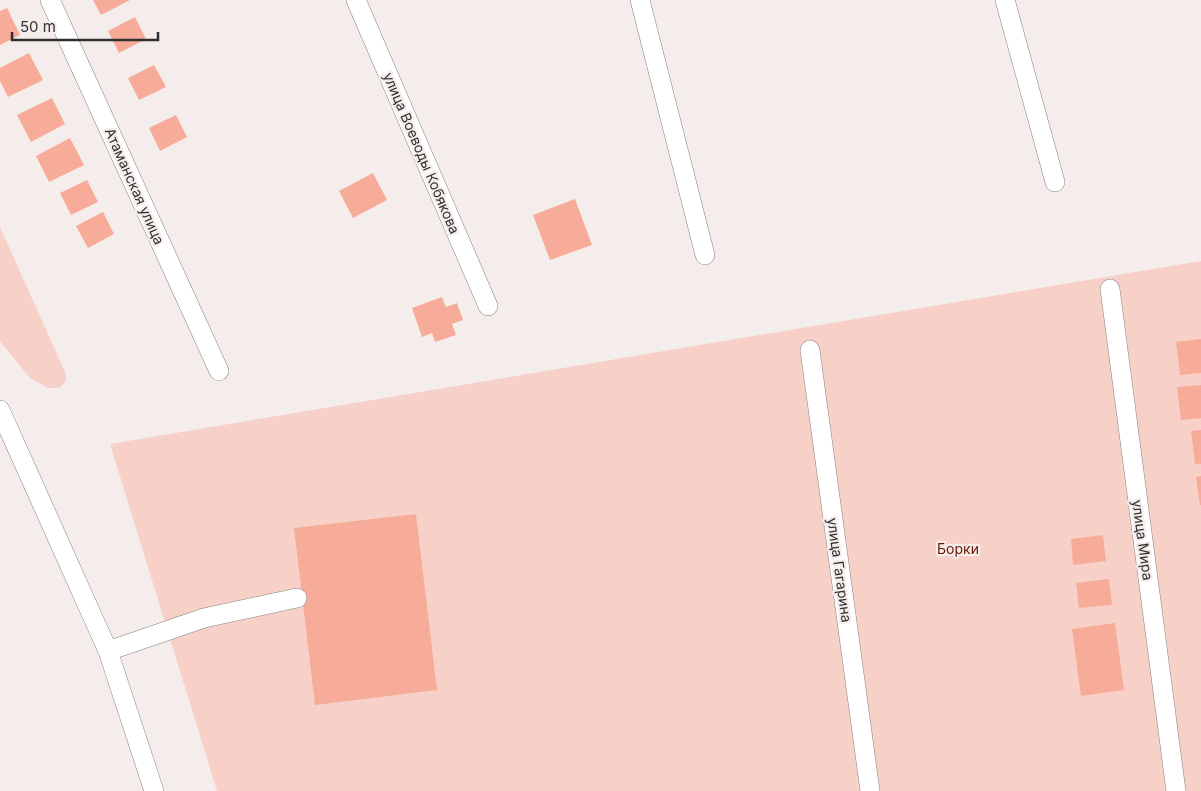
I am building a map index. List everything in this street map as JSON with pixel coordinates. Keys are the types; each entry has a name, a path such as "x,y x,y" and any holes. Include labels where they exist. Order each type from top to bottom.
{"street":[{"name":"Атаманская улица","path":"50,0 219,371"},
{"name":"улица Воеводы Кобякова","path":"356,0 488,306"},
{"path":"640,0 705,255"},
{"path":"1005,0 1055,182"},
{"name":"улица Мира","path":"1110,289 1176,791"},
{"name":"улица Гагарина","path":"810,350 870,791"},
{"path":"0,410 108,651 154,791"},
{"path":"108,651 204,618 297,598"}],"green space":[{"path":"0,227 66,374 66,381 59,388 48,388 30,378 0,341"},
{"name":"Борки","path":"1201,261 1201,791 217,791 110,444"}],"building":[{"path":"93,0 130,0 101,15"},
{"path":"7,8 20,35 0,45 0,11"},
{"path":"135,17 146,39 119,53 108,31"},
{"path":"29,53 43,80 8,97 0,81 0,68"},
{"path":"154,65 166,87 139,100 128,78"},
{"path":"52,98 65,124 31,142 17,115"},
{"path":"176,115 187,137 160,151 149,128"},
{"path":"70,138 84,165 49,182 36,156"},
{"path":"373,173 387,200 353,218 339,191"},
{"path":"87,180 98,202 71,215 60,193"},
{"path":"575,199 592,245 550,260 533,215"},
{"path":"103,212 114,234 88,248 76,226"},
{"path":"442,297 446,307 457,303 463,320 452,324 456,335 435,342 432,333 422,337 412,308"},
{"path":"1201,339 1201,373 1180,375 1176,342"},
{"path":"1201,385 1201,418 1181,420 1177,387"},
{"path":"1201,430 1201,464 1195,464 1191,431"},
{"path":"1201,476 1201,505 1200,505 1196,477"},
{"path":"416,514 437,690 315,705 294,528"},
{"path":"1103,535 1106,561 1073,565 1071,539"},
{"path":"1109,579 1112,605 1079,608 1076,583"},
{"path":"1115,623 1124,690 1081,696 1072,629"}]}
